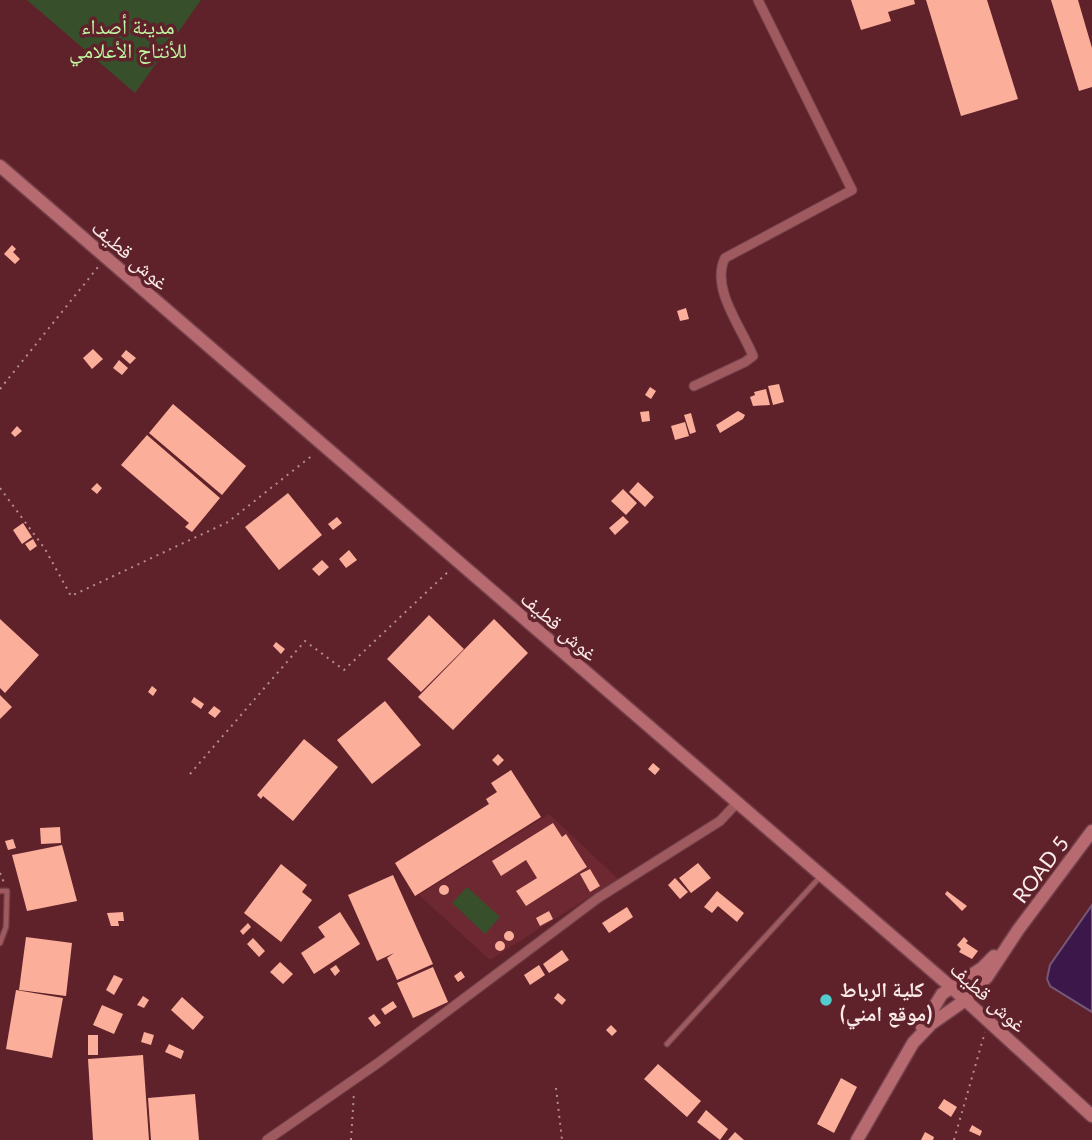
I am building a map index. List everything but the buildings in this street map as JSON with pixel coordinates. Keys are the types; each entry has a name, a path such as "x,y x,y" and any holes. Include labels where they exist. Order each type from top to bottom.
{"main road":[{"name":"غوش قطيف","path":"0,166 951,987 1092,1116"},
{"name":"ROAD 5","path":"1018,930 1092,831"},
{"path":"857,1140 942,994 982,968 1018,930"},
{"path":"913,1043 931,1024 964,1001 987,977 1018,930"}],"street":[{"path":"694,386 746,362 753,355 722,284 720,267 725,258 852,190 758,0"},
{"path":"267,1140 353,1080 598,898 720,821 736,804"}],"lane":[{"path":"667,1044 821,876"},
{"path":"0,891 7,891 6,927 0,943"}],"path":[{"path":"0,389 106,258"},
{"path":"0,488 46,549 71,596 228,522 325,446"},
{"path":"190,774 305,641 344,670 459,562"},
{"path":"0,873 7,891"},
{"path":"954,1140 988,1021"},
{"path":"351,1140 353,1080"},
{"path":"556,1088 562,1140"}],"shaded area":[{"path":"549,814 618,879 490,960 419,895"},
{"path":"1092,905 1092,1012 1050,986 1047,979 1050,965"}],"green space":[{"name":"مدينة أصداء للأنتاج الأعلامي","path":"27,0 201,0 135,93"},
{"path":"467,887 500,917 485,934 452,903"}],"place":[{"name":"كلية الرباط (موقع امني)","path":"826,1000"}]}
